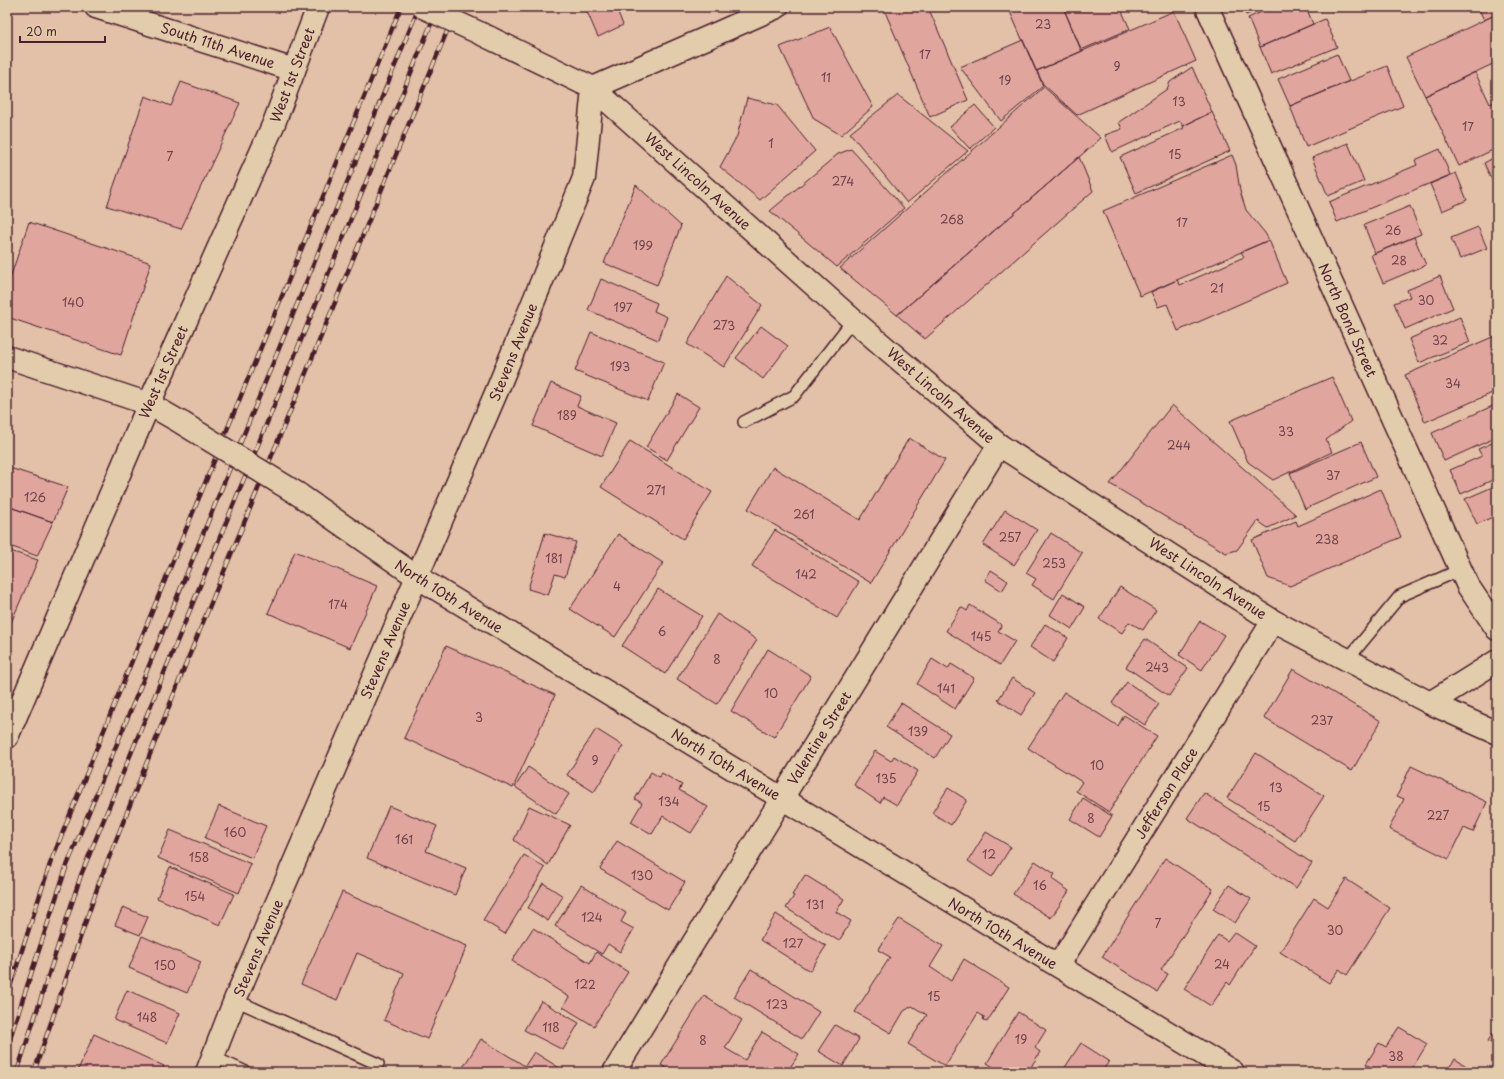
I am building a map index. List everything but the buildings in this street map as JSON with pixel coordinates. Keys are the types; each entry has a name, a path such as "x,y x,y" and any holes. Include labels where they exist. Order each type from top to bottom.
{"street":[{"name":"South 11th Avenue","path":"96,7 141,17 294,70"},
{"name":"West 1st Street","path":"9,727 149,404 274,123 318,7"},
{"name":"West Lincoln Avenue","path":"423,7 593,88 853,320 999,445 1273,621 1430,703 1497,733"},
{"path":"593,88 777,7"},
{"name":"North Bond Street","path":"1207,7 1460,570 1468,586 1497,629"},
{"name":"Stevens Avenue","path":"210,1064 235,1000 496,393 584,178 593,88"},
{"name":"North 10th Avenue","path":"7,357 149,404 182,423 298,494 417,577 1232,1072"},
{"name":"Valentine Street","path":"614,1072 999,445"},
{"name":"Jefferson Place","path":"1058,966 1273,621"},
{"path":"1430,703 1497,661"}],"lane":[{"path":"744,422 794,396 853,320"},
{"path":"1348,659 1400,596 1460,570"},
{"path":"235,1000 378,1064"},
{"path":"210,1064 246,1072"}],"railway":[{"path":"7,996 50,864 140,641 401,7"},
{"path":"7,1047 66,868 419,7"},
{"path":"17,1072 81,875 438,7"},
{"path":"34,1072 99,883 187,661 457,7"}]}
